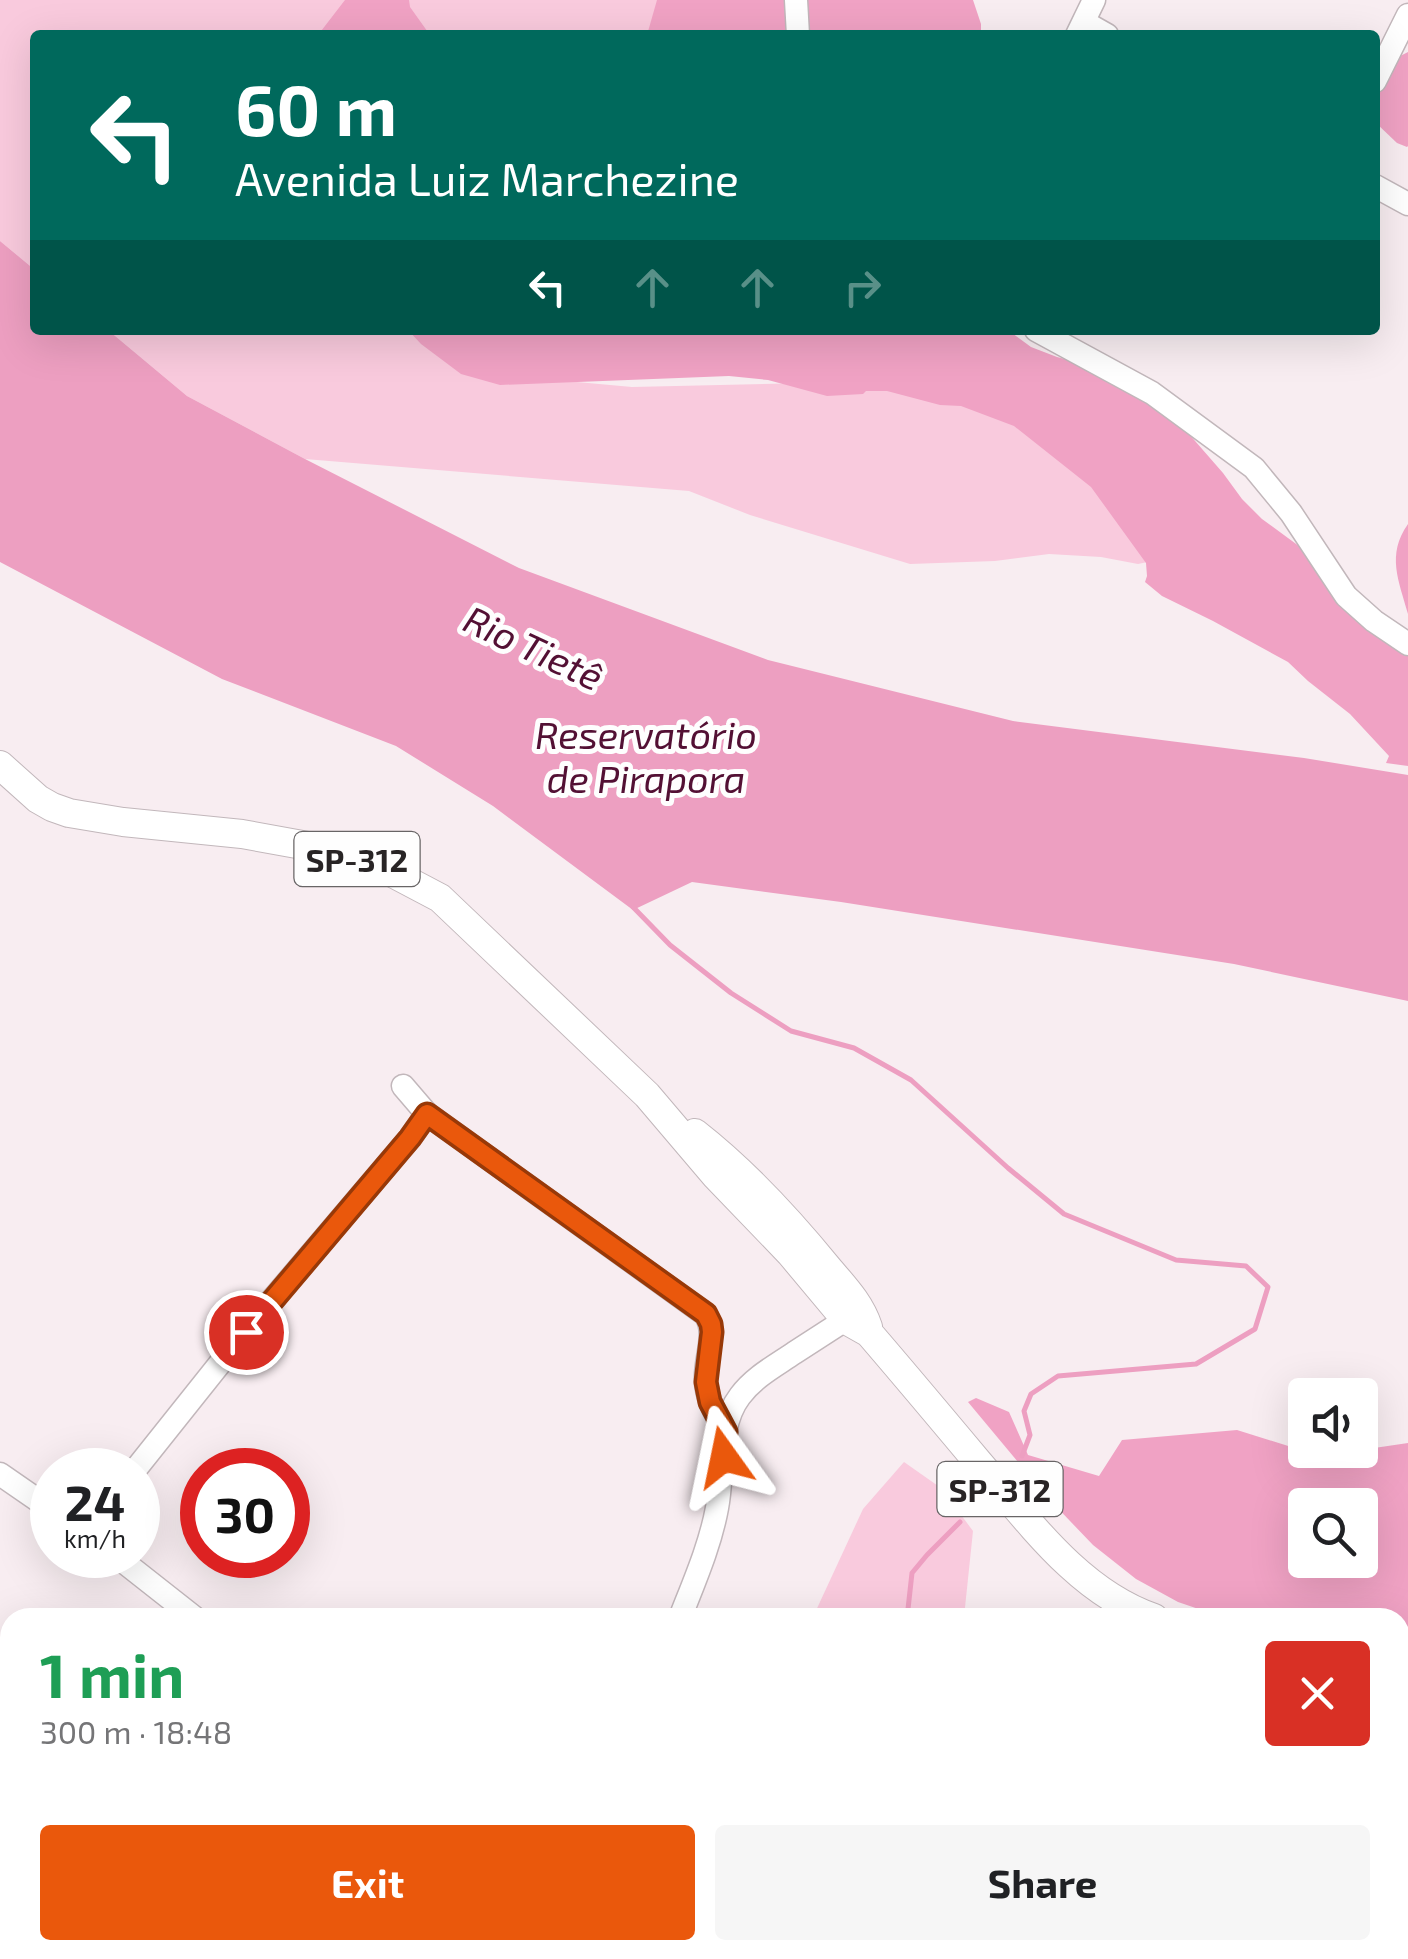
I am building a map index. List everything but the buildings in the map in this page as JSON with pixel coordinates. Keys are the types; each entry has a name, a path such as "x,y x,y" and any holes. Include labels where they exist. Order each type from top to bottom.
{"main road":[{"name":"SP-312","path":"0,765 38,799 69,813 242,834 330,850 385,869 440,898 647,1095 790,1254 859,1321 1026,1520 1076,1570 1134,1608"}],"street":[{"path":"796,0 798,30"},
{"path":"1080,29 1094,0"},
{"path":"1380,70 1408,15"},
{"path":"1380,189 1408,204"},
{"path":"1045,335 1152,393 1254,468 1291,512 1346,596 1408,644"},
{"path":"403,1086 427,1114 706,1314 712,1332 706,1382 710,1402 726,1432"},
{"path":"154,1448 427,1114"},
{"path":"684,1608 718,1507 732,1410 748,1386 762,1374 859,1321"},
{"path":"0,1474 30,1495"},
{"path":"144,1578 182,1608"}],"shaded area":[{"path":"0,0 674,0 661,30 30,30 30,266 0,241"},
{"path":"345,0 409,0 426,30 322,30"},
{"path":"657,0 973,0 981,24 981,30 648,30"},
{"path":"1408,52 1407,147 1380,127 1380,66"},
{"path":"114,335 450,335 577,382 632,387 854,382 1023,413 1162,559 1138,564 1049,554 995,561 910,564 750,515 689,491 305,459 187,396"},
{"path":"413,335 1015,335 1031,347 1057,357 1111,371 1182,426 1262,519 1307,552 1408,646 1408,766 1386,763 1389,756 1350,714 1288,662 1162,596 1145,582 1146,563 1091,487 1014,426 961,406 940,405 887,391 827,396 768,380 729,376 500,385 461,374"},
{"path":"1408,524 1408,614 1396,557"},
{"path":"976,1398 1009,1412 1028,1455 1099,1476 1122,1440 1237,1430 1288,1446 1288,1468 1378,1468 1378,1447 1408,1443 1408,1608 1196,1608 1136,1579 1093,1545 968,1402"},
{"path":"904,1462 941,1488 973,1531 965,1608 817,1608 863,1509"}],"water":[{"name":"Reservatório de Pirapora","path":"0,241 30,266 30,335 114,335 187,396 519,568 768,660 1013,721 1408,775 1408,1001 1234,964 692,882 633,910 493,806 396,746 222,679 0,562"}],"waterway":[{"path":"633,907 670,945 731,993 791,1031 854,1048 911,1080 1064,1214 1176,1260 1246,1266 1268,1287 1255,1329 1196,1364 1058,1376 1031,1394 1024,1411 1030,1435 1022,1456"},
{"path":"908,1608 912,1573 960,1522"}],"route":[{"path":"246,1332 427,1114 706,1314 712,1332 706,1382 710,1402 726,1432 724,1457"}],"water label":[{"name":"Rio Tietê","path":"534,647"}]}
